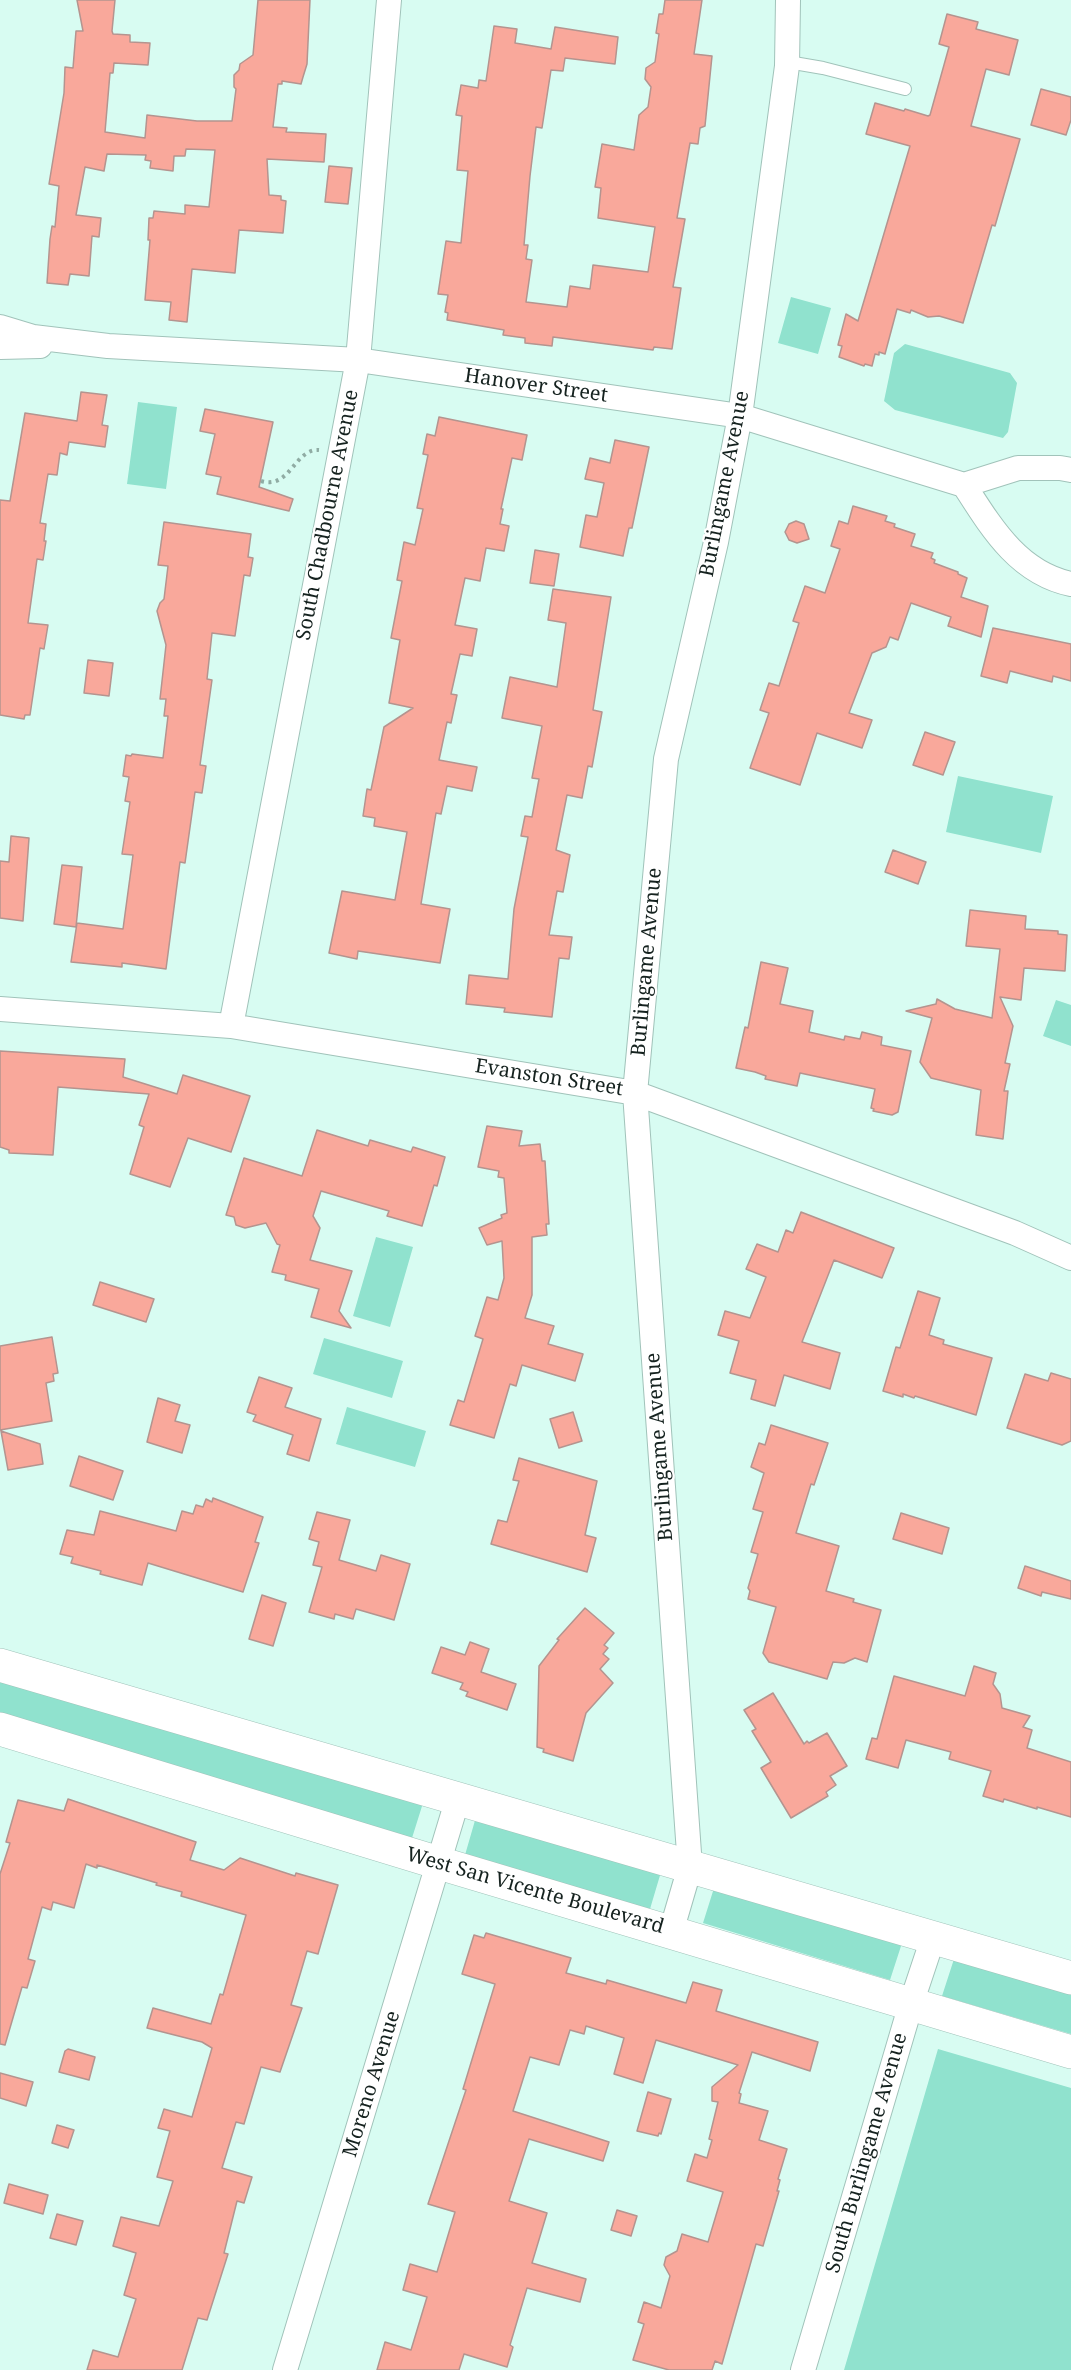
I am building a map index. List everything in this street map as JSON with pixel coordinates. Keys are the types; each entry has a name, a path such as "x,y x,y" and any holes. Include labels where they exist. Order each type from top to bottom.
{"main road":[{"path":"0,1665 1071,1978"},
{"name":"West San Vicente Boulevard","path":"0,1729 1071,2052"}],"street":[{"name":"South Chadbourne Avenue","path":"231,1026 358,360 390,0"},
{"name":"Burlingame Avenue","path":"671,1932 690,1867 636,1093 666,759 716,542 740,416 788,62 788,0"},
{"name":"Hanover Street","path":"0,327 33,337 97,344 358,360 740,416 964,484"},
{"name":"Hanover Street","path":"0,347 97,344"},
{"path":"1071,470 1018,468 964,484 993,532 1021,560 1058,581 1071,584"},
{"name":"Evanston Street","path":"0,1009 231,1026 636,1093 1015,1233 1071,1258"},
{"name":"Moreno Avenue","path":"285,2370 458,1798"},
{"name":"South Burlingame Avenue","path":"803,2370 911,2004 933,1938"}],"lane":[{"path":"788,62 823,68 905,89"}],"path":[{"path":"261,481 270,483 280,480 314,449 340,454"}],"green space":[{"path":"791,297 831,308 818,354 778,343"},
{"path":"905,344 1010,373 1017,383 1008,432 1003,438 895,410 884,401 894,353"},
{"path":"138,402 177,407 166,489 127,484"},
{"path":"958,776 1053,796 1041,853 946,832"},
{"path":"1056,1000 1071,1005 1071,1046 1043,1036"},
{"path":"376,1237 413,1247 390,1327 353,1316"},
{"path":"324,1338 403,1361 392,1398 313,1374"},
{"path":"347,1407 426,1431 415,1467 336,1444"},
{"path":"0,1677 423,1803 412,1838 0,1716"},
{"path":"476,1817 661,1872 650,1909 465,1855"},
{"path":"714,1888 902,1943 890,1980 703,1923"},
{"path":"954,1959 1071,1993 1071,2034 942,1996"},
{"path":"938,2049 1071,2088 1071,2370 844,2370"}],"building":[{"path":"77,0 115,0 113,34 130,35 130,42 150,43 148,65 114,63 113,73 110,73 105,132 145,138 147,115 197,121 232,121 236,89 234,75 239,70 240,64 253,55 258,0 310,0 307,64 301,84 282,81 282,84 278,84 273,127 287,128 286,132 326,134 324,162 267,159 269,195 281,196 281,200 286,201 283,233 239,230 235,273 192,269 187,322 169,320 171,302 145,300 150,240 148,240 149,218 153,218 154,211 185,214 185,205 209,207 215,150 186,149 185,156 174,156 173,171 150,168 151,161 145,160 146,155 107,154 104,171 85,167 76,215 101,218 99,237 92,236 89,276 70,274 68,285 47,283 50,239 52,226 55,227 59,186 49,184 64,93 65,67 73,68 76,31 83,31"},
{"path":"665,0 702,0 694,54 712,56 705,126 700,128 698,144 690,143 677,218 685,219 673,287 681,288 672,349 654,347 653,350 553,337 552,346 525,343 525,338 503,335 504,330 447,320 448,313 445,312 448,295 438,294 446,241 461,243 468,171 457,170 462,116 456,115 461,85 478,88 479,80 486,81 494,26 517,29 515,43 551,49 555,27 618,37 615,64 565,58 563,71 551,70 542,128 536,127 530,176 524,245 528,245 526,259 532,260 526,302 567,307 570,286 590,289 593,265 648,272 655,227 598,218 601,188 595,187 602,144 634,150 639,115 648,107 651,87 645,79 646,68 655,62 659,14 663,14"},
{"path":"947,14 978,22 976,29 1018,40 1009,75 986,69 971,126 1020,139 995,226 992,225 963,323 939,316 928,317 911,310 910,313 897,309 885,354 879,352 879,355 875,354 872,366 865,364 864,366 839,357 842,346 838,345 846,314 858,321 910,146 866,134 875,103 930,115 949,47 939,44"},
{"path":"1041,89 1071,97 1071,120 1066,135 1031,125"},
{"path":"329,166 352,168 348,204 325,202"},
{"path":"81,392 107,395 102,425 108,426 105,447 69,442 67,455 60,453 57,475 48,474 40,523 46,524 44,541 46,541 43,560 37,559 28,623 48,625 44,649 40,648 30,715 25,715 24,719 0,715 0,500 10,501 25,413 77,421"},
{"path":"205,409 273,422 259,487 293,499 289,511 217,494 221,477 206,474 215,434 200,431"},
{"path":"439,417 527,435 522,460 512,458 501,509 503,509 500,524 509,526 504,551 486,548 480,581 465,578 455,625 477,629 472,656 460,654 451,694 457,695 451,723 447,722 439,760 477,767 472,791 447,786 441,814 436,813 421,904 450,909 440,963 358,951 357,959 329,953 342,891 395,900 407,832 374,826 375,818 363,816 367,789 371,790 384,727 413,708 389,703 400,640 391,638 402,581 397,580 404,542 415,545 423,509 417,508 428,455 423,454 427,434 435,436"},
{"path":"615,440 649,447 632,528 629,528 623,556 580,547 586,515 597,517 604,483 585,479 590,458 610,463"},
{"path":"853,506 887,516 885,521 895,524 894,527 915,534 911,546 933,553 931,558 935,560 934,563 967,578 961,597 988,606 981,637 948,626 951,617 911,603 898,640 890,637 886,647 872,653 849,713 872,720 862,748 817,733 800,785 750,768 769,713 760,710 769,683 779,686 799,623 793,621 805,586 825,593 840,549 831,546 839,521 848,524"},
{"path":"796,521 804,524 809,539 797,543 789,540 785,532 789,524"},
{"path":"164,522 251,534 248,557 253,558 250,576 244,575 235,636 212,633 207,679 212,680 200,765 206,766 202,793 195,792 185,863 180,862 166,969 122,963 122,967 71,962 77,923 123,929 133,855 122,854 130,802 125,801 129,777 123,776 126,755 163,758 168,716 164,716 166,699 160,699 166,645 157,611 164,599 168,566 158,565"},
{"path":"535,550 559,554 554,586 530,583"},
{"path":"553,589 611,597 593,710 602,712 592,767 588,766 582,798 567,795 556,850 570,855 563,892 557,891 549,935 572,937 569,959 559,958 552,1017 504,1012 505,1008 466,1004 469,975 508,979 514,909 528,837 521,836 525,816 532,817 539,779 532,778 542,726 502,718 510,677 557,687 566,623 548,620"},
{"path":"993,628 1071,644 1071,681 1053,676 1052,682 1010,671 1007,683 981,676"},
{"path":"88,660 113,663 109,696 84,693"},
{"path":"925,732 955,742 943,775 913,765"},
{"path":"11,836 29,838 23,921 0,918 0,861 9,862"},
{"path":"893,850 926,862 918,884 885,872"},
{"path":"62,865 82,867 76,927 54,924"},
{"path":"970,910 1026,916 1025,929 1058,931 1058,934 1067,935 1065,971 1024,968 1021,1000 1000,997 1013,1026 1005,1063 1010,1064 1004,1091 1008,1091 1003,1139 976,1135 981,1090 931,1078 920,1062 932,1018 906,1011 936,1004 937,999 955,1009 992,1018 1000,949 966,946"},
{"path":"761,962 788,968 780,1004 813,1011 809,1032 844,1040 845,1036 860,1039 862,1032 882,1037 881,1045 911,1051 898,1112 892,1115 873,1111 874,1109 871,1108 875,1089 800,1073 797,1086 765,1079 766,1076 736,1068 745,1027 748,1028"},
{"path":"0,1051 125,1059 123,1077 177,1094 183,1075 250,1096 231,1152 188,1138 170,1187 130,1174 144,1127 139,1125 149,1094 58,1087 53,1155 9,1153 9,1150 0,1147"},
{"path":"487,1126 522,1131 519,1146 540,1144 542,1161 545,1161 549,1224 546,1224 547,1235 532,1237 532,1295 525,1318 554,1326 548,1344 583,1354 575,1381 522,1365 516,1386 510,1384 494,1438 450,1425 458,1400 464,1402 483,1339 475,1336 487,1297 498,1300 504,1278 502,1241 487,1245 479,1228 502,1218 501,1215 507,1213 504,1178 498,1177 499,1171 478,1167"},
{"path":"317,1130 368,1146 370,1140 411,1152 413,1147 445,1157 422,1226 387,1216 389,1211 321,1191 313,1216 320,1228 310,1260 352,1271 339,1311 351,1328 311,1317 319,1289 285,1280 286,1275 272,1272 280,1245 277,1244 266,1223 245,1228 236,1225 234,1217 226,1215 244,1158 302,1176"},
{"path":"801,1212 894,1248 882,1278 834,1260 802,1342 840,1353 830,1389 784,1375 775,1406 751,1399 756,1380 730,1373 739,1341 718,1335 725,1311 750,1318 766,1277 746,1269 757,1244 778,1252 786,1230 793,1233"},
{"path":"100,1282 154,1299 146,1322 93,1305"},
{"path":"918,1291 940,1298 929,1335 944,1340 943,1344 992,1358 976,1415 915,1396 914,1398 903,1394 903,1397 883,1391 896,1347 900,1348"},
{"path":"52,1337 58,1373 53,1374 54,1381 46,1383 52,1421 0,1430 0,1346"},
{"path":"1051,1373 1071,1379 1071,1441 1062,1445 1007,1428 1025,1374 1048,1381"},
{"path":"259,1377 292,1388 285,1407 321,1419 309,1461 287,1454 293,1435 253,1421 256,1415 247,1412"},
{"path":"158,1398 180,1405 175,1421 190,1425 182,1453 147,1442"},
{"path":"573,1412 582,1441 559,1448 550,1419"},
{"path":"771,1425 828,1443 814,1485 811,1484 796,1533 839,1546 826,1591 881,1610 867,1662 855,1658 844,1663 833,1662 827,1679 769,1662 763,1653 776,1607 748,1599 750,1591 748,1588 758,1554 751,1552 763,1512 753,1509 764,1473 751,1467 759,1443 765,1445"},
{"path":"1,1431 40,1444 43,1464 8,1470"},
{"path":"79,1456 123,1471 113,1500 70,1486"},
{"path":"519,1458 597,1481 585,1535 596,1538 587,1572 491,1544 498,1520 507,1522 519,1481 513,1480"},
{"path":"213,1498 263,1517 255,1542 259,1543 243,1592 148,1563 142,1585 100,1574 101,1571 71,1563 73,1557 60,1554 67,1530 94,1535 100,1511 176,1531 182,1511 193,1514 196,1505 203,1507 206,1499 212,1502"},
{"path":"317,1512 350,1520 339,1560 376,1571 381,1555 410,1564 394,1620 356,1609 353,1619 335,1614 334,1619 309,1612 322,1567 313,1565 319,1542 309,1539"},
{"path":"901,1513 949,1528 942,1554 893,1539"},
{"path":"1025,1566 1071,1581 1071,1599 1042,1592 1041,1596 1018,1588"},
{"path":"262,1595 286,1603 273,1646 249,1639"},
{"path":"585,1608 614,1633 604,1645 608,1648 603,1654 609,1659 600,1669 613,1683 586,1713 573,1761 543,1752 544,1749 537,1747 539,1666 559,1640 557,1639"},
{"path":"470,1642 489,1649 481,1672 516,1684 507,1710 466,1696 468,1692 460,1689 463,1683 432,1673 441,1647 465,1655"},
{"path":"974,1666 996,1673 993,1684 1000,1694 1002,1708 1030,1716 1023,1727 1032,1730 1027,1748 1071,1762 1071,1817 1004,1799 1003,1802 983,1796 991,1771 949,1759 951,1752 906,1740 898,1768 866,1759 872,1738 877,1739 894,1676 965,1696"},
{"path":"773,1693 804,1744 827,1733 847,1766 830,1776 836,1785 826,1792 828,1796 791,1818 761,1768 771,1762 752,1731 756,1729 744,1710"},
{"path":"68,1799 196,1842 190,1860 224,1870 240,1858 295,1876 296,1873 338,1885 318,1954 307,1951 291,2005 302,2008 280,2072 261,2067 244,2124 236,2122 222,2168 252,2177 244,2203 237,2201 224,2253 228,2254 207,2320 198,2318 182,2370 87,2370 93,2350 118,2357 136,2299 124,2295 136,2253 113,2246 121,2217 159,2226 173,2181 157,2177 170,2131 158,2128 164,2109 192,2117 212,2048 202,2042 147,2028 153,2008 211,2024 220,1994 223,1995 246,1915 181,1896 182,1892 156,1885 157,1883 97,1865 97,1868 86,1864 74,1908 53,1902 51,1910 42,1907 28,1959 35,1961 27,1988 22,1987 5,2045 0,2044 0,1874 10,1843 6,1842 18,1800 64,1811"},
{"path":"486,1933 571,1958 566,1973 606,1984 607,1980 686,2003 693,1982 722,1990 716,2011 818,2042 810,2071 752,2052 739,2093 741,2094 739,2103 768,2111 759,2140 787,2149 778,2179 780,2180 777,2191 779,2191 763,2246 756,2244 722,2364 715,2361 712,2370 669,2370 633,2360 644,2324 638,2322 644,2302 661,2308 670,2276 664,2265 666,2257 677,2251 682,2234 708,2242 723,2192 687,2181 695,2154 707,2158 712,2140 709,2139 718,2102 712,2101 712,2087 738,2065 656,2040 643,2083 614,2074 624,2038 586,2026 584,2034 570,2030 559,2065 530,2057 513,2111 609,2142 603,2161 529,2139 509,2201 547,2213 532,2263 586,2279 580,2302 527,2288 510,2345 513,2347 507,2367 464,2354 459,2370 377,2370 385,2342 411,2350 427,2297 403,2290 410,2264 437,2272 455,2212 428,2204 466,2090 463,2089 495,1984 462,1974 474,1935 484,1938"},
{"path":"68,2049 95,2057 89,2080 59,2072 65,2051"},
{"path":"0,2073 33,2082 26,2106 0,2098"},
{"path":"648,2092 671,2099 661,2134 659,2133 658,2136 637,2131"},
{"path":"57,2125 74,2130 68,2148 52,2143"},
{"path":"9,2184 48,2195 43,2214 4,2203"},
{"path":"617,2210 637,2216 631,2236 611,2230"},
{"path":"57,2214 83,2221 76,2245 50,2238"}]}
